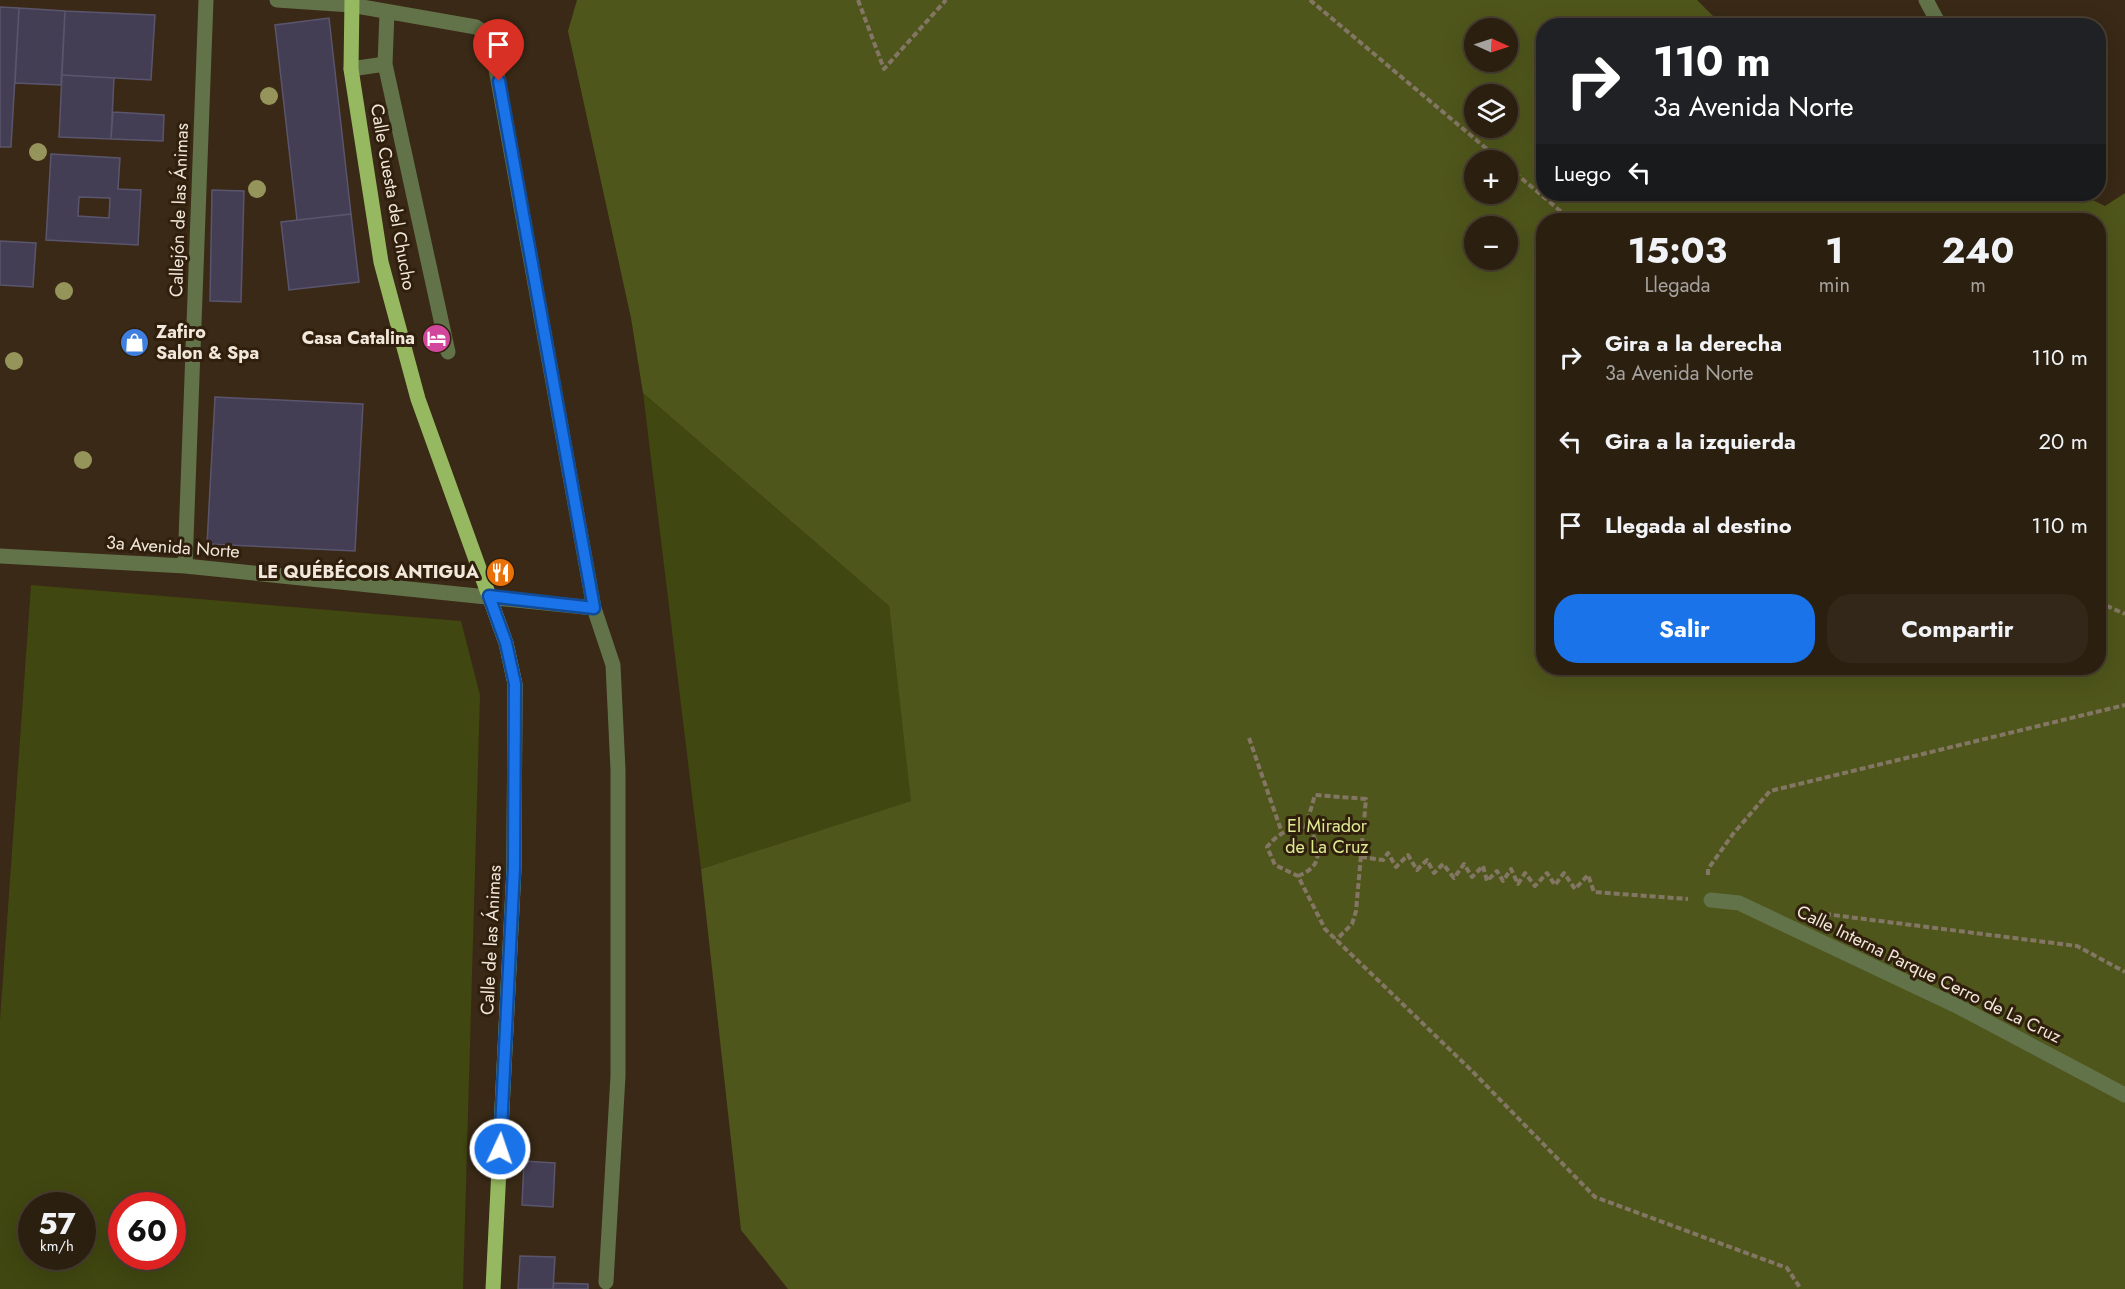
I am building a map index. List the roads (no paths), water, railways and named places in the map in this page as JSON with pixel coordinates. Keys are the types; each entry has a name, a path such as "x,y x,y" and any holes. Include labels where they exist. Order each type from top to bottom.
{"main road":[{"name":"Calle Cuesta del Chucho","path":"352,3 351,69 381,262 418,399 489,596"},
{"name":"Calle de las Ánimas","path":"489,596 506,643 515,684 514,868 494,1289"}],"street":[{"name":"Callejón de las Ánimas","path":"185,566 206,0"},
{"path":"277,0 352,3 387,12 476,27 490,36 594,608 613,665 618,770 618,1076 606,1282"},
{"path":"1926,0 1936,18"},
{"path":"387,12 386,64 448,352"},
{"path":"351,69 386,64"},
{"name":"3a Avenida Norte","path":"0,556 185,566 594,608"},
{"name":"Calle Interna Parque Cerro de La Cruz","path":"1708,900 1738,903 1959,1007 2125,1095"}],"place":[{"name":"Casa Catalina","path":"436,338"},
{"name":"Zafiro Salon & Spa","path":"135,342"},
{"name":"LE QUÉBÉCOIS ANTIGUA","path":"500,572"}],"park label":[{"name":"El Mirador de La Cruz","path":"1327,836"}]}
